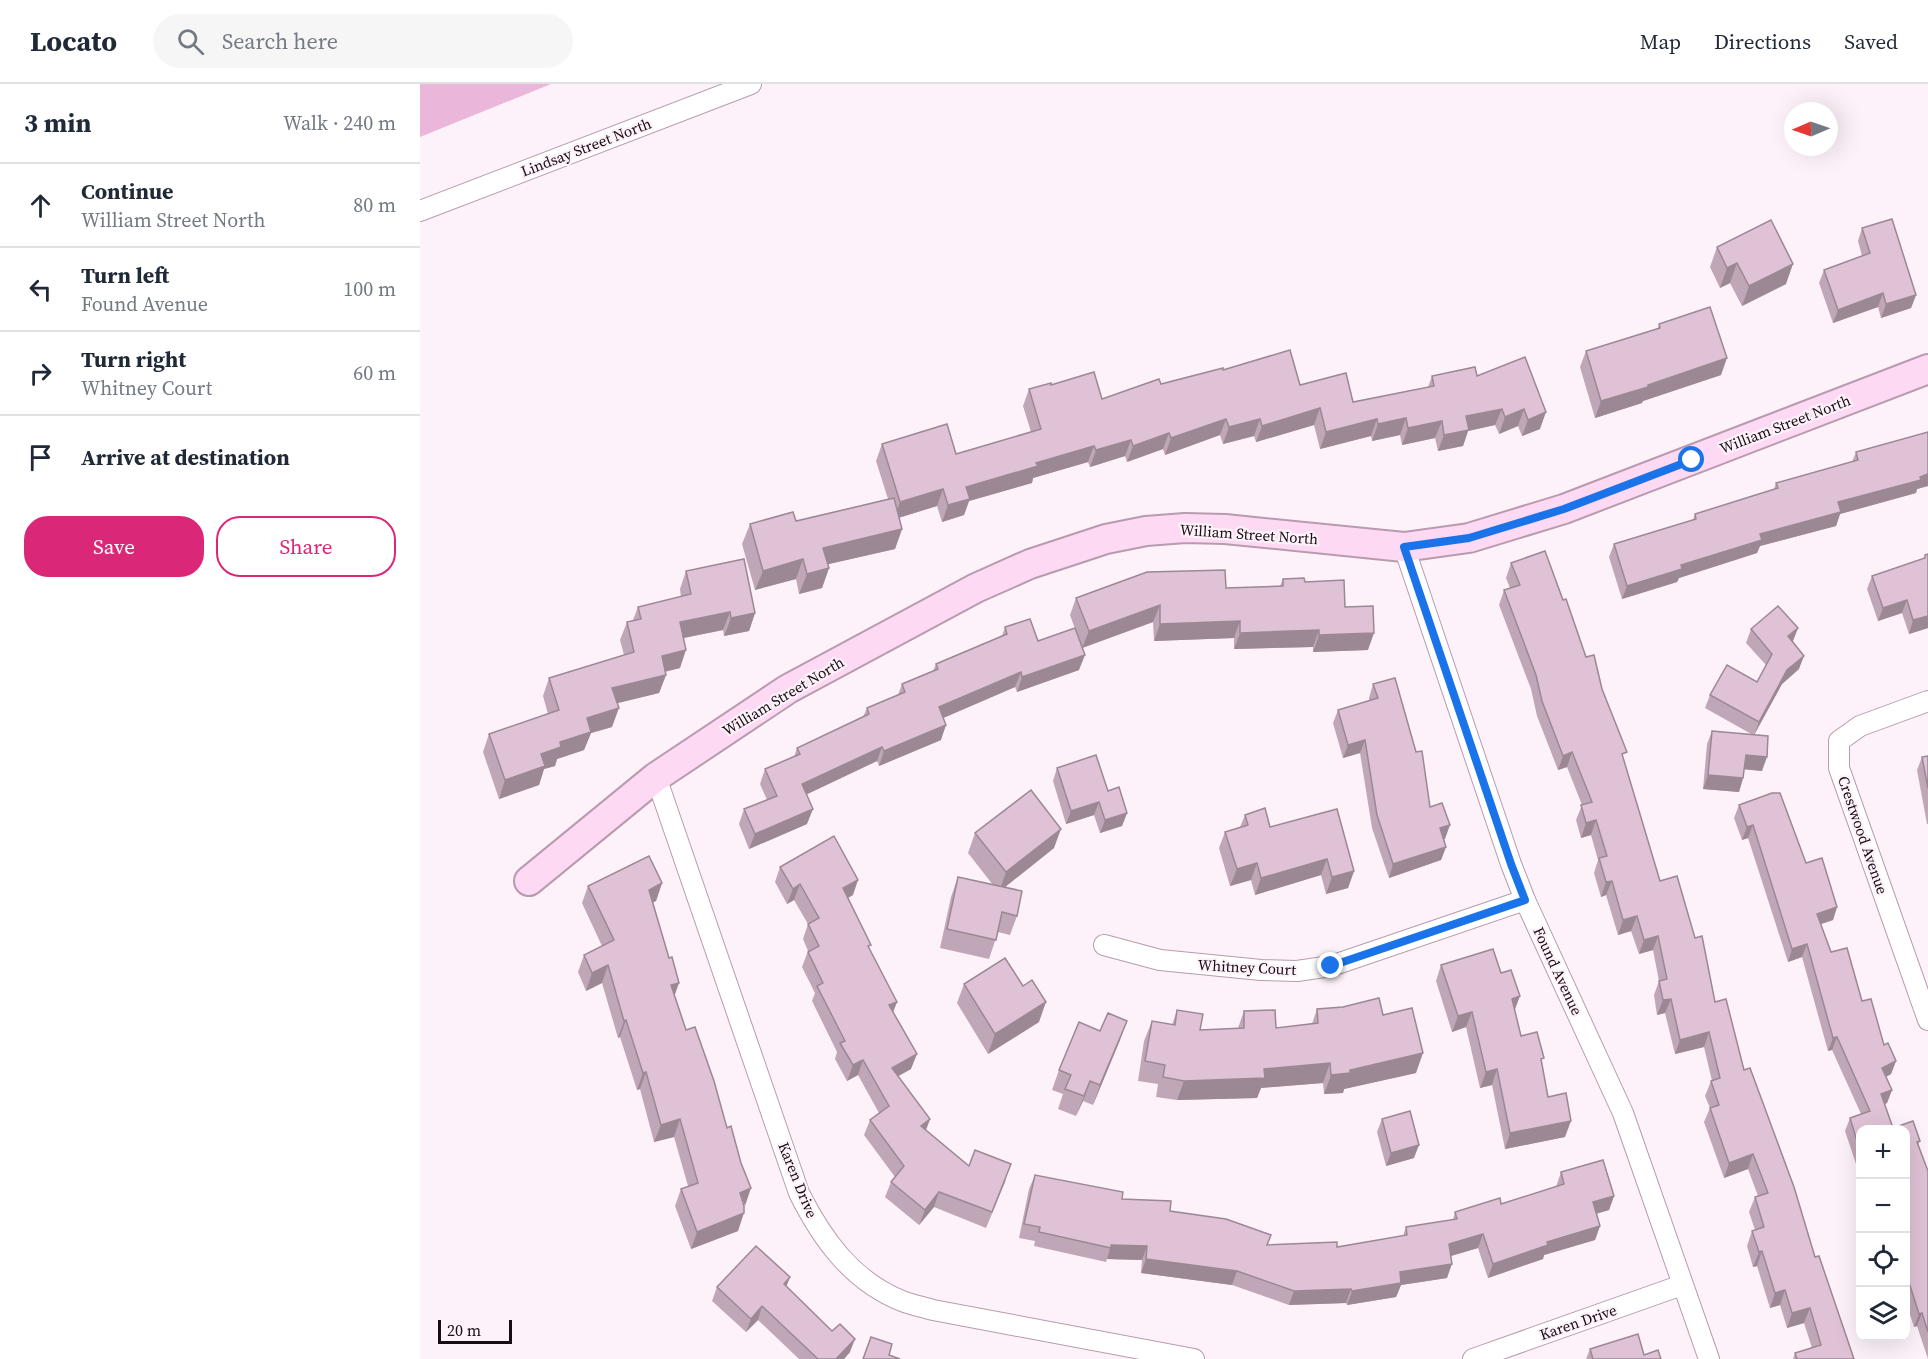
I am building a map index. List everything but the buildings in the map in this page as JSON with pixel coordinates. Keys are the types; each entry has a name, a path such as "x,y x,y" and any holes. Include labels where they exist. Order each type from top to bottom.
{"street":[{"name":"Lindsay Street North","path":"420,211 751,84"},
{"name":"William Street North","path":"529,882 656,777 788,689 976,588 1029,564 1106,539 1146,531 1185,528 1225,529 1404,547 1469,538 1564,509 1928,369"},
{"name":"Found Avenue","path":"1404,547 1511,864 1525,900 1614,1092 1709,1359"},
{"name":"Crestwood Avenue","path":"1928,701 1860,726 1839,741 1839,768 1928,1020"},
{"name":"Karen Drive","path":"656,777 799,1193 831,1248 859,1275 902,1301 945,1312 1194,1359"},
{"name":"Whitney Court","path":"1104,945 1160,960 1261,970 1297,971 1331,966 1525,900"},
{"name":"Karen Drive","path":"1473,1359 1682,1285"}],"shaded area":[{"path":"420,84 551,84 420,137"}],"route":[{"path":"1331,966 1525,900 1404,547 1469,538 1564,509 1692,460"}]}
